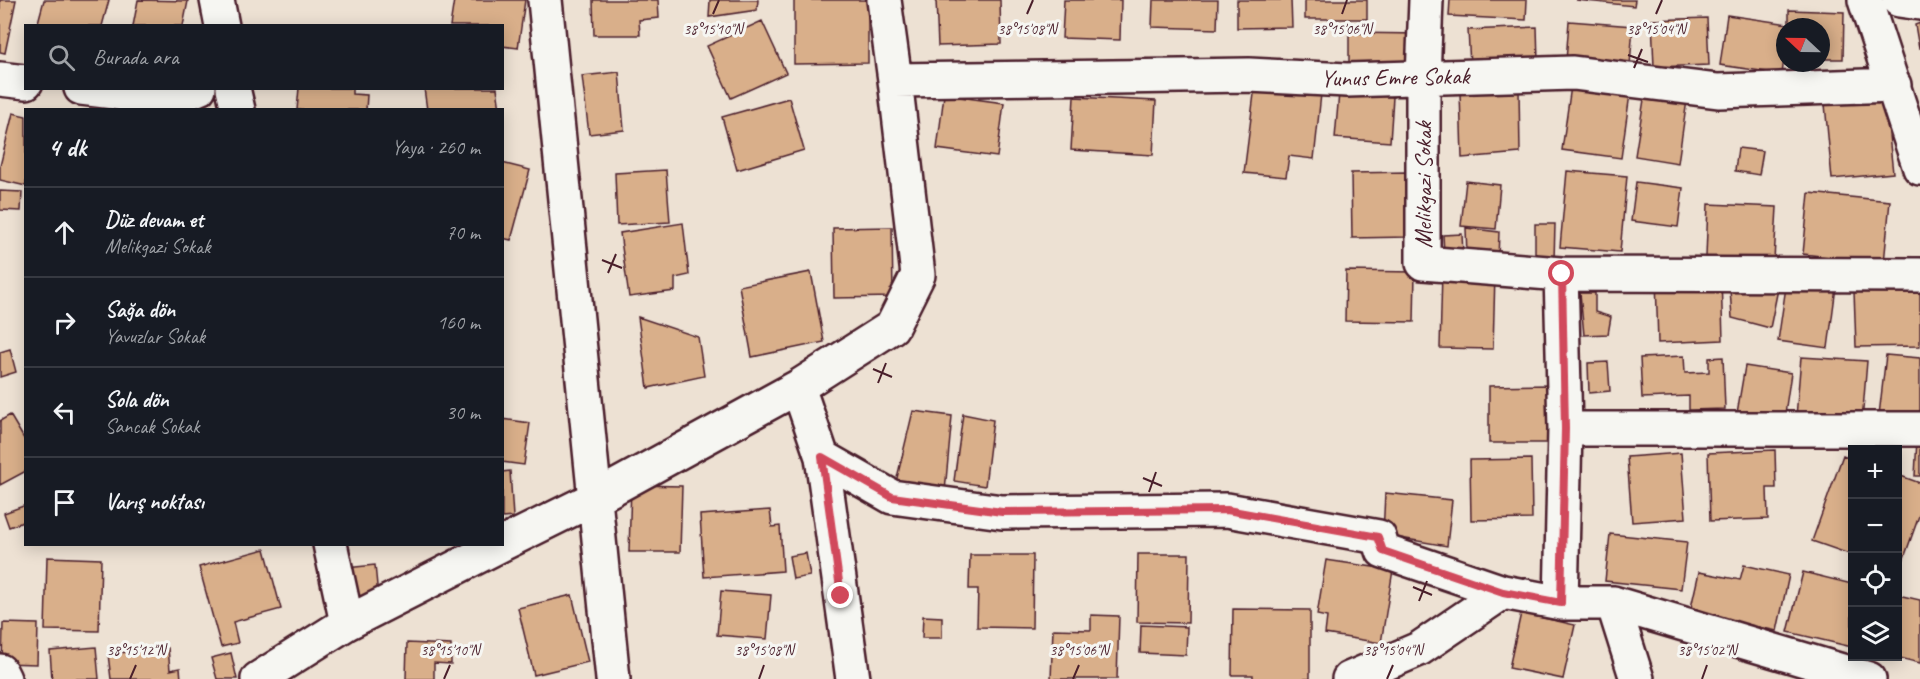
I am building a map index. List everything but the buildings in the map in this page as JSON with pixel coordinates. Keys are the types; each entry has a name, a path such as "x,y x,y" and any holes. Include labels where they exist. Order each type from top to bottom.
{"street":[{"path":"217,0 222,24"},
{"path":"545,0 613,679"},
{"path":"504,543 595,498 798,387 891,327 918,275 896,80 884,0"},
{"name":"Melikgazi Sokak","path":"1426,0 1423,78 1424,263 1562,274"},
{"path":"1865,0 1920,168"},
{"path":"1899,0 1920,3"},
{"name":"Yunus Emre Sokak","path":"896,80 1249,75 1347,80 1573,73 1718,91 1894,85"},
{"path":"0,79 24,82"},
{"path":"98,90 165,103 194,90"},
{"path":"233,90 238,108"},
{"path":"1561,603 1565,429 1562,274 1920,275"},
{"path":"798,387 822,457 853,679"},
{"path":"1565,429 1920,429"},
{"path":"822,457 892,497 1002,512 1227,510 1378,537 1383,551 1503,592 1561,603 1613,603 1869,679"},
{"path":"330,546 346,623"},
{"path":"258,679 346,623 498,546"},
{"path":"1349,679 1419,649 1503,592"},
{"path":"1613,603 1637,679"},
{"path":"0,671 4,679"}],"route":[{"path":"841,596 822,457 892,497 1002,512 1227,510 1378,537 1383,551 1503,592 1561,603 1565,429 1562,274"}]}
